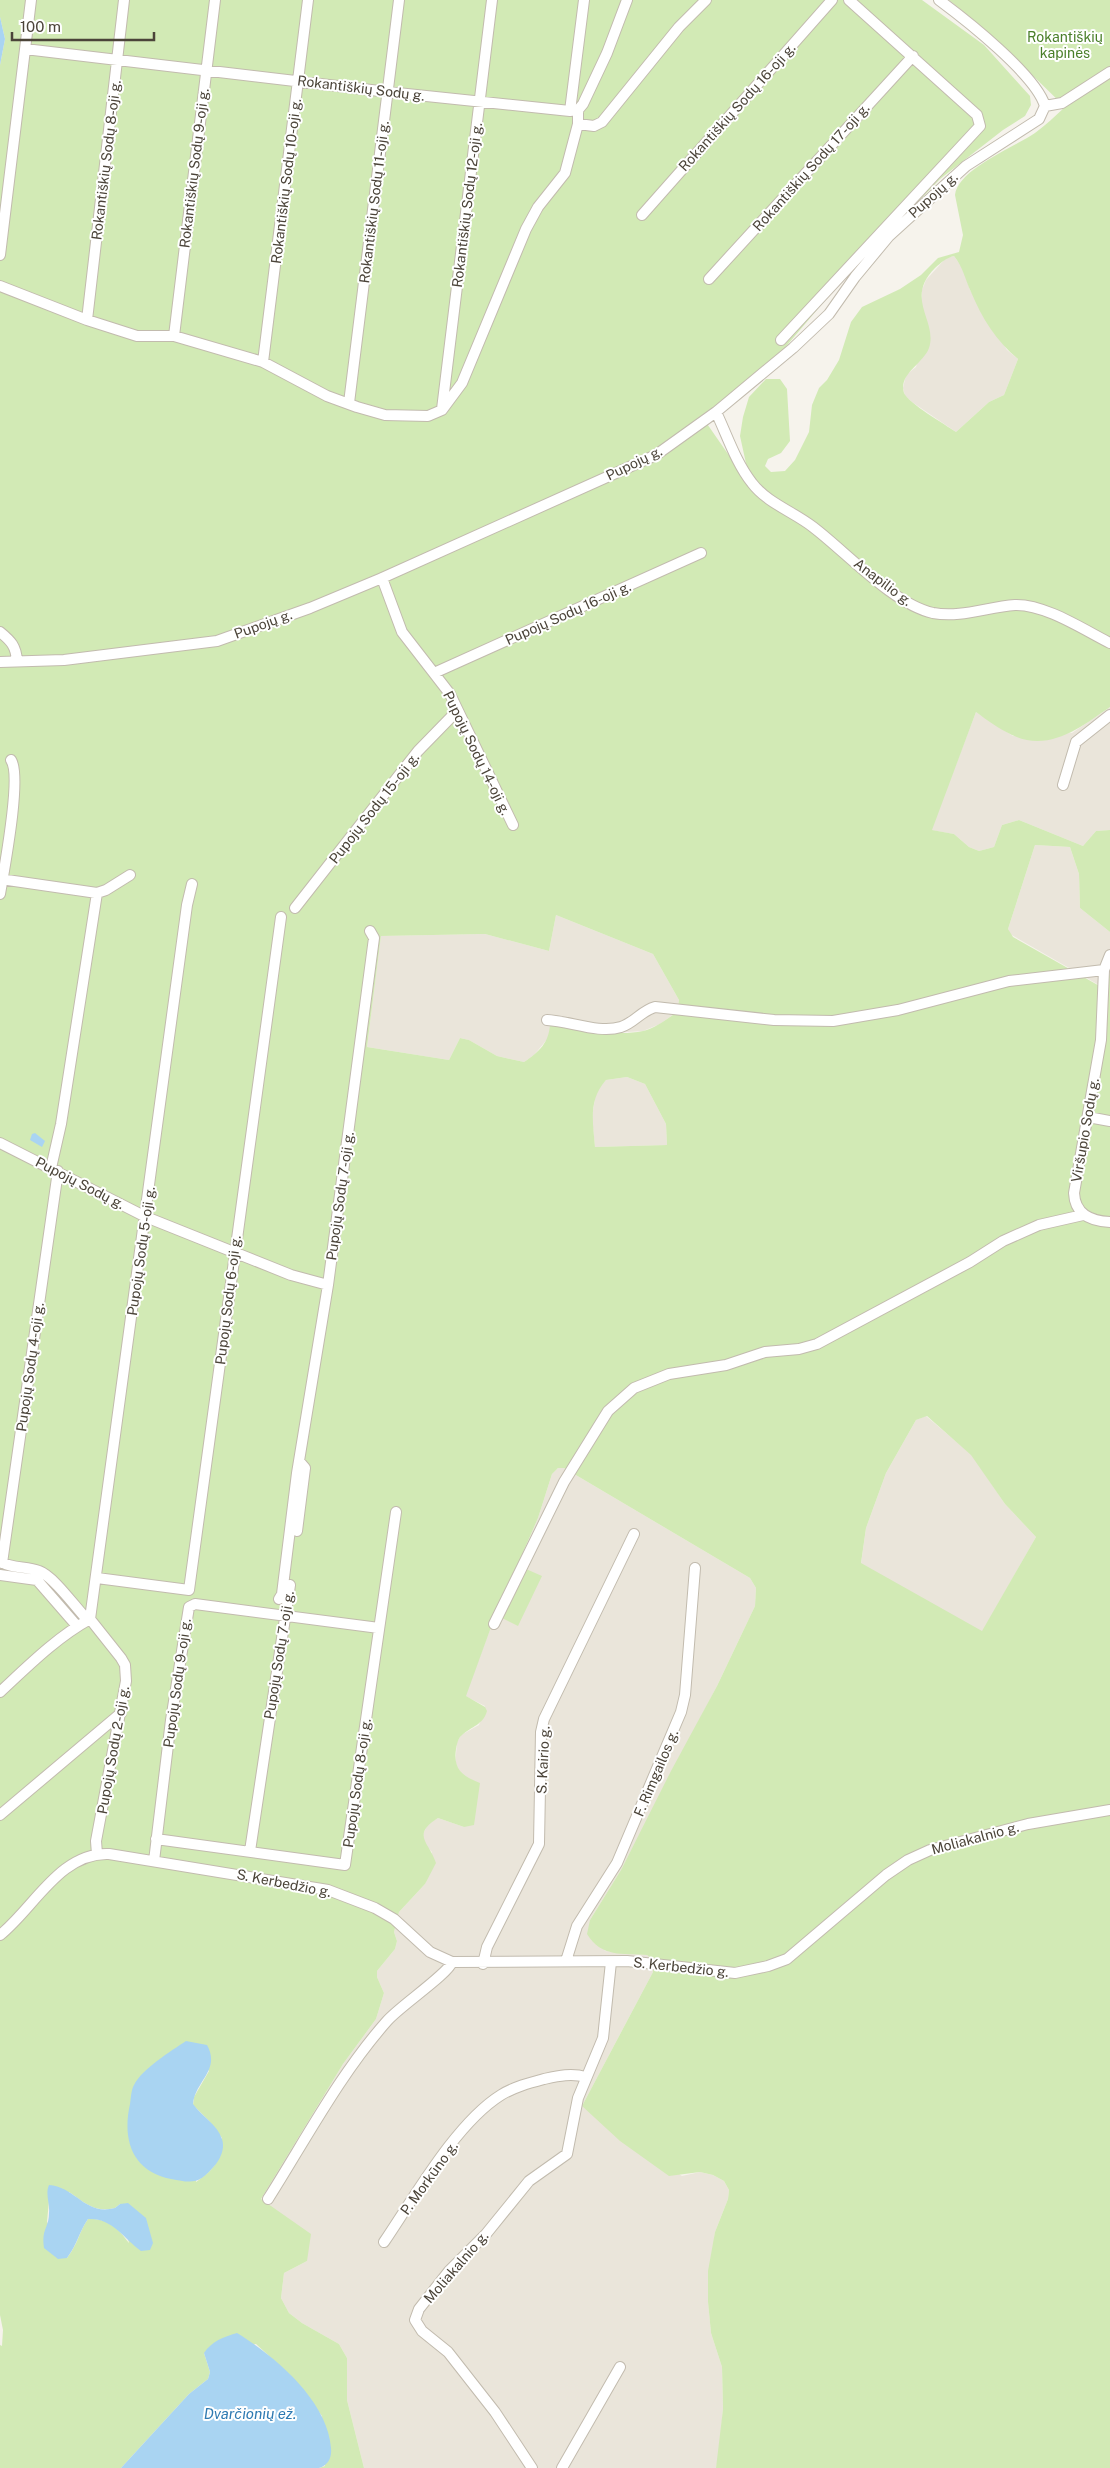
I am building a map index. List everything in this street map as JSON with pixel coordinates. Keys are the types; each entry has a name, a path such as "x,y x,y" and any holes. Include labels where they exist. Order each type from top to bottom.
{"street":[{"path":"0,255 31,0"},
{"name":"Rokantiškių Sodų 8-oji g.","path":"87,320 124,0"},
{"name":"Rokantiškių Sodų 9-oji g.","path":"174,336 215,0"},
{"name":"Rokantiškių Sodų 10-oji g.","path":"263,362 308,0"},
{"name":"Rokantiškių Sodų 11-oji g.","path":"349,403 398,0"},
{"name":"Rokantiškių Sodų 12-oji g.","path":"442,410 492,0"},
{"path":"2,287 87,320 145,338 174,336 263,362 327,396 385,415 428,416 442,410 462,383 526,229 538,207 565,173 578,124 574,111 584,0"},
{"path":"574,111 583,104 627,0"},
{"path":"578,124 594,126 602,122 679,27 706,0"},
{"name":"Rokantiškių Sodų 16-oji g.","path":"642,215 832,0"},
{"path":"781,340 980,126 977,114 849,0"},
{"path":"939,0 994,45 1038,91 1046,106 1062,103 1110,72"},
{"name":"Rokantiškių Sodų g.","path":"25,49 388,92 574,111"},
{"name":"Rokantiškių Sodų 17-oji g.","path":"709,279 912,56"},
{"name":"Pupojų g.","path":"0,662 64,660 217,641 310,608 382,578 656,455 716,412 761,376 829,314 855,277 889,236 966,166 1039,119 1046,106"},
{"name":"Anapilio g.","path":"716,412 752,484 812,526 886,587 917,608 947,615 965,614 1017,605 1030,607 1061,618 1110,643"},
{"name":"Pupojų Sodų 16-oji g.","path":"434,673 701,553"},
{"name":"Pupojų Sodų 14-oji g.","path":"382,578 402,632 450,694 513,825"},
{"path":"0,632 13,643 17,650 17,661"},
{"name":"Pupojų Sodų 15-oji g.","path":"295,908 418,751 457,711"},
{"path":"1063,785 1076,742 1110,715"},
{"path":"0,894 14,795 15,766 11,760"},
{"path":"1,879 96,893 106,890 130,875"},
{"name":"Pupojų Sodų 5-oji g.","path":"90,1618 97,1578 187,905 192,884"},
{"name":"Pupojų Sodų 4-oji g.","path":"1,1562 54,1170 96,893"},
{"name":"Pupojų Sodų 6-oji g.","path":"97,1578 189,1590 281,917"},
{"name":"Pupojų Sodų 7-oji g.","path":"278,1599 282,1594 299,1461 328,1285 374,938 370,931"},
{"name":"Viršupio Sodų g.","path":"1083,1215 1077,1208 1074,1193 1101,1040 1104,970 1110,955"},
{"path":"547,1020 607,1028 620,1027 646,1010 655,1007 774,1020 833,1021 898,1010 1010,981 1104,970"},
{"path":"1088,1117 1110,1121"},
{"name":"Pupojų Sodų g.","path":"0,1143 146,1216 234,1254 291,1275 328,1285"},
{"path":"494,1624 564,1482 592,1433 608,1411 634,1388 669,1374 726,1366 765,1352 799,1349 817,1344 970,1262 1003,1241 1039,1225 1083,1215 1110,1222"},
{"name":"Pupojų Sodų 7-oji g.","path":"250,1851 281,1633 286,1616 305,1468 299,1461"},
{"name":"Pupojų Sodų 8-oji g.","path":"156,1839 345,1865 396,1512"},
{"name":"S. Kairio g.","path":"483,1964 487,1947 539,1844 541,1732 544,1720 634,1534"},
{"name":"Pupojų Sodų 2-oji g.","path":"1,1562 42,1572 84,1616 90,1618 125,1665 126,1681 96,1841 97,1854"},
{"name":"F. Rimgailos g.","path":"566,1961 577,1926 617,1863 681,1712 685,1695 695,1568"},
{"path":"0,1575 40,1582 77,1626"},
{"name":"Pupojų Sodų 9-oji g.","path":"154,1861 171,1720 189,1607 195,1604 379,1628"},
{"path":"0,1692 77,1626 90,1618"},
{"path":"0,1815 121,1713"},
{"name":"Moliakalnio g.","path":"787,1959 886,1875 923,1853 951,1843 1028,1824 1110,1810"},
{"name":"S. Kerbedžio g.","path":"0,1935 66,1868 75,1862 97,1854 154,1861 328,1890 375,1908 394,1919 430,1952 452,1962 483,1964 566,1961 645,1962 678,1968 735,1973 768,1966 787,1959"},
{"path":"268,2199 371,2039 392,2014 445,1972 452,1962"},
{"path":"586,2077 594,2063 603,2038 611,1962"},
{"name":"P. Morkūno g.","path":"384,2242 444,2152 480,2112 500,2096 517,2087 562,2075 586,2077"},
{"name":"Moliakalnio g.","path":"532,2468 495,2412 448,2352 422,2331 415,2320 419,2309 449,2271 486,2234 529,2181 562,2160 570,2148 578,2098 586,2077"},
{"path":"562,2468 620,2367"}],"shaded area":[{"path":"954,256 963,269 970,290 1007,350 1018,359 1004,395 989,402 956,432 912,402 905,396 903,388 906,375 916,367 928,328 922,308 922,290 926,280 946,258"},
{"path":"1110,707 1110,830 1096,831 1083,846 1019,820 1002,825 994,847 979,851 969,847 954,834 931,830 976,712 1013,736 1072,733"},
{"path":"1035,845 1070,847 1079,874 1080,908 1110,932 1110,974 1104,988 1010,934 1008,929"},
{"path":"556,915 653,954 679,1000 677,1012 660,1024 643,1031 549,1037 534,1055 524,1062 497,1056 469,1040 460,1038 449,1060 367,1047 381,936 485,934 549,951"},
{"path":"627,1077 645,1084 666,1124 667,1145 595,1147 592,1118 596,1091 606,1080"},
{"path":"926,1416 972,1455 1005,1504 1036,1537 982,1632 861,1564 866,1528 886,1473 916,1420"},
{"path":"558,1468 564,1468 750,1578 756,1588 755,1606 717,1686 621,1870 590,1920 605,1951 647,1955 651,1957 653,1972 582,2106 682,2176 700,2172 713,2175 724,2181 729,2190 728,2199 715,2232 708,2302 711,2333 722,2367 723,2409 719,2456 716,2468 364,2468 347,2400 347,2358 339,2344 302,2323 289,2313 281,2298 284,2273 307,2261 261,2199 343,2064 376,2019 384,1993 377,1977 377,1971 395,1949 397,1941 394,1932 399,1912 425,1884 432,1852 424,1844 423,1834 428,1824 438,1818 464,1827 467,1778 455,1767 457,1742 461,1735 479,1725 485,1706 465,1696 494,1619 538,1518 552,1474"}],"green space":[{"name":"Rokantiškių kapinės","path":"0,0 922,0 984,45 1030,96 1031,105 1025,116 1003,130 940,179 833,291 783,350 703,418 737,467 747,468 740,436 749,397 766,379 780,379 787,389 790,441 781,453 768,459 765,466 771,472 785,471 795,460 809,432 812,405 819,388 827,380 839,360 851,322 862,307 900,289 921,275 938,258 959,252 963,235 955,195 958,185 966,176 989,159 1035,133 1065,107 988,32 949,0 1110,0 1110,707 1064,735 1039,741 1026,740 1012,735 976,712 932,830 954,834 969,847 979,851 994,847 1002,825 1019,820 1083,846 1096,831 1110,830 1110,932 1080,908 1079,874 1070,847 1035,845 1008,929 1013,937 1103,988 1110,974 1110,2468 716,2468 723,2409 722,2367 711,2333 708,2271 715,2232 728,2199 729,2190 724,2181 713,2175 700,2172 669,2176 620,2141 582,2106 653,1972 651,1958 647,1955 621,1954 606,1951 593,1942 587,1934 590,1920 621,1870 717,1686 755,1606 756,1588 750,1578 564,1468 558,1468 552,1474 538,1518 494,1619 466,1696 485,1707 487,1711 480,1722 461,1736 455,1756 460,1771 468,1778 480,1783 474,1825 464,1827 438,1818 425,1829 424,1839 436,1863 425,1884 399,1912 394,1932 397,1941 395,1949 377,1971 377,1977 384,1993 376,2019 343,2064 261,2199 311,2234 307,2261 284,2273 281,2298 289,2313 302,2323 339,2344 347,2358 347,2400 364,2468 319,2468 325,2466 322,2416 291,2376 256,2344 204,2353 210,2372 208,2379 189,2394 121,2468 0,2468 0,2345 2,2346 3,2330 0,2315 0,65 5,39 0,17","holes":["954,256 960,264 975,302 990,328 1003,345 1018,359 1004,395 989,402 956,432 912,402 904,393 903,386 908,375 929,348 931,338 922,300 922,290 926,279 944,260","556,915 653,954 679,1000 677,1012 652,1028 632,1033 597,1031 550,1024 548,1037 545,1042 534,1055 524,1062 497,1056 469,1040 460,1038 449,1060 367,1047 381,936 485,934 549,951","627,1077 645,1084 666,1124 667,1145 595,1147 593,1112 596,1095 606,1080","927,1416 971,1455 1005,1504 1036,1537 982,1631 861,1563 866,1528 886,1473 916,1420","186,2041 209,2071 194,2097 193,2105 222,2138 220,2153 216,2163 196,2182","69,2192 96,2208 115,2208 120,2204 129,2243 121,2233 107,2222 88,2219 67,2258 47,2222 49,2201"]},
{"path":"526,1569 542,1576 518,1626 502,1618"}],"water":[{"path":"0,17 5,39 0,65"},
{"path":"35,1133 45,1141 42,1147 30,1140 32,1134"},
{"path":"186,2041 207,2045 211,2062 193,2104 217,2129 223,2146 216,2164 206,2175 192,2181 171,2179 147,2169 133,2152 128,2130 132,2092 138,2079 157,2061"},
{"path":"49,2185 58,2187 96,2208 115,2208 120,2204 128,2203 146,2218 153,2243 150,2250 141,2251 111,2225 88,2219 67,2258 58,2259 44,2248 43,2242 49,2218 47,2192"},
{"name":"Dvarčionių ež.","path":"237,2333 283,2367 310,2397 328,2431 331,2452 327,2463 319,2468 121,2468 189,2394 208,2379 210,2372 204,2353 207,2349 218,2340"}]}
